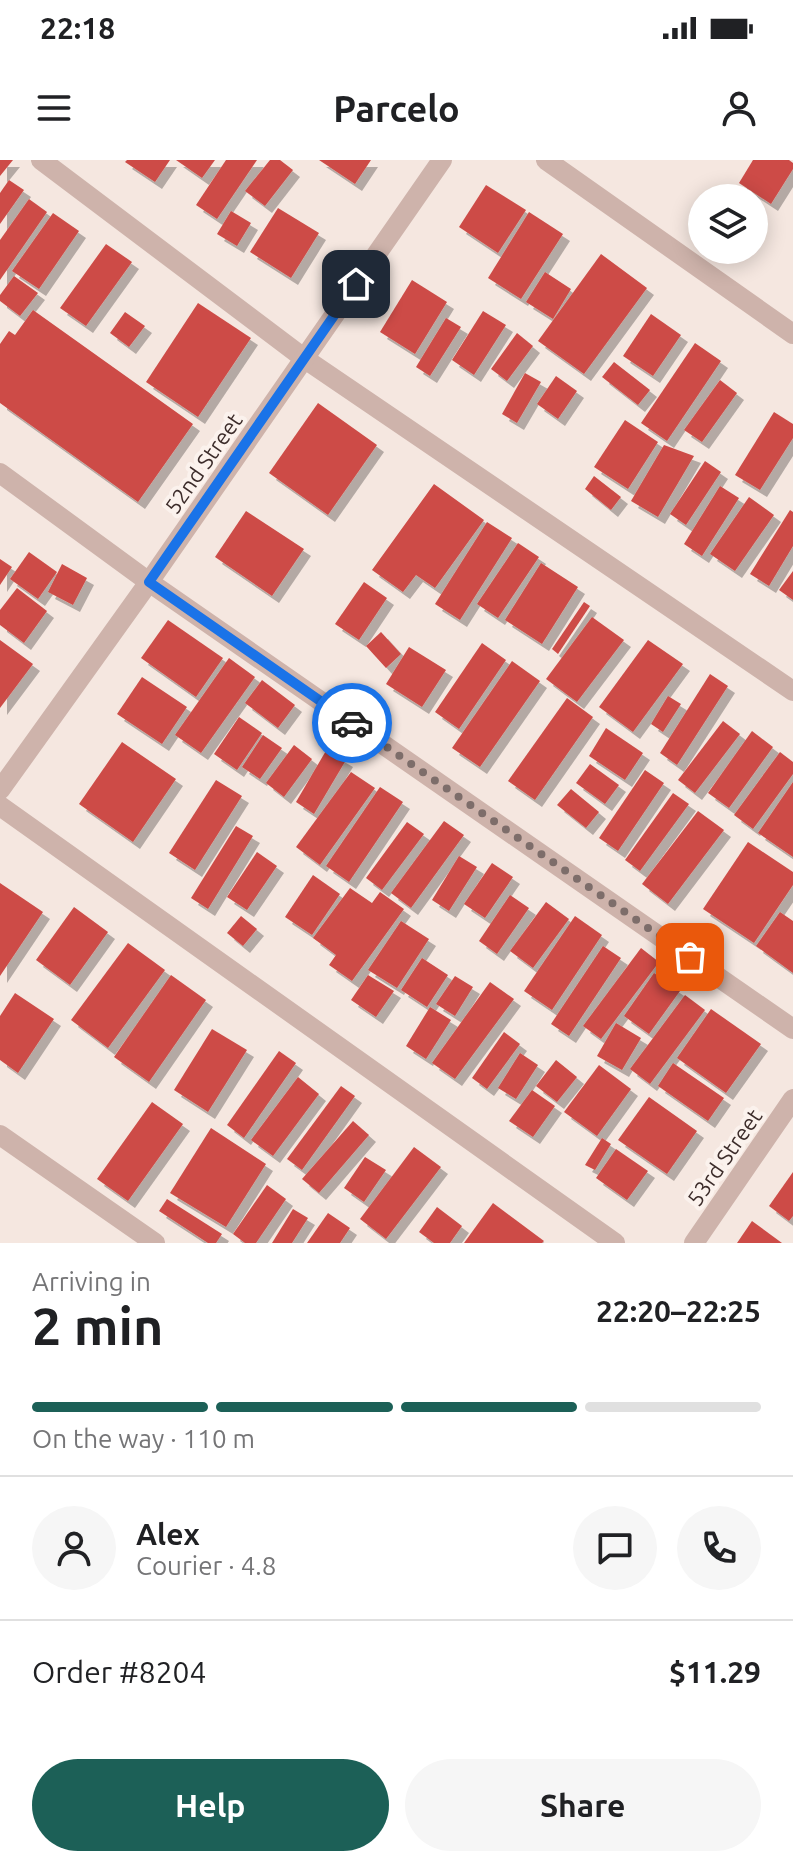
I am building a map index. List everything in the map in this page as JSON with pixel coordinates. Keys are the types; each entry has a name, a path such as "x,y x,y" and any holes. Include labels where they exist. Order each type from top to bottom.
{"street":[{"path":"41,160 305,359 793,691"},
{"name":"52nd Street","path":"0,790 149,582 442,160"},
{"path":"546,160 793,334"},
{"path":"0,473 149,582 793,1029"},
{"path":"0,806 615,1243"},
{"name":"53rd Street","path":"694,1243 793,1099"},
{"path":"0,1135 155,1243"}],"building":[{"path":"0,160 13,160 0,176"},
{"path":"170,160 155,182 125,162"},
{"path":"176,160 215,160 202,178"},
{"path":"226,160 257,160 217,219 196,205"},
{"path":"270,160 280,160 293,170 265,206 245,191"},
{"path":"319,160 371,160 355,184"},
{"path":"753,160 789,160 793,163 793,169 771,204 768,202 768,184 739,183"},
{"path":"9,180 24,190 0,224 0,193"},
{"path":"486,185 526,210 498,253 459,227"},
{"path":"29,199 47,212 0,280 0,240"},
{"path":"278,208 319,233 291,278 250,252"},
{"path":"231,211 251,223 237,246 217,234"},
{"path":"529,212 563,234 521,299 488,278"},
{"path":"53,213 79,231 39,289 12,271"},
{"path":"106,244 132,262 86,326 60,308"},
{"path":"601,254 647,288 584,374 538,341"},
{"path":"545,272 571,289 553,319 526,302"},
{"path":"14,276 38,293 20,316 0,301 0,295"},
{"path":"412,280 447,302 415,354 380,332"},
{"path":"198,303 251,338 198,417 146,382"},
{"path":"33,310 193,424 138,502 0,403 0,344 9,331 15,335"},
{"path":"483,311 506,325 474,375 452,360"},
{"path":"125,312 145,326 129,347 110,333"},
{"path":"651,314 681,335 653,376 623,356"},
{"path":"446,318 461,327 430,376 416,367"},
{"path":"517,333 533,346 507,381 491,369"},
{"path":"695,343 721,361 667,441 641,423"},
{"path":"614,362 650,390 638,405 602,377"},
{"path":"525,373 541,382 517,423 502,414"},
{"path":"556,376 577,391 558,419 537,404"},
{"path":"720,380 737,393 702,442 684,430"},
{"path":"318,403 377,445 328,515 269,473"},
{"path":"774,412 793,424 793,438 760,490 735,475"},
{"path":"625,420 658,442 628,489 594,467"},
{"path":"664,445 694,456 658,517 631,501"},
{"path":"705,461 721,472 686,525 670,514"},
{"path":"594,476 621,497 611,510 585,489"},
{"path":"434,484 484,520 435,588 416,575 403,592 372,570"},
{"path":"720,486 739,498 702,556 684,544"},
{"path":"749,497 774,515 735,571 710,554"},
{"path":"790,510 793,512 793,546 769,586 750,574"},
{"path":"246,511 304,549 272,596 215,557"},
{"path":"487,522 512,538 460,620 435,604"},
{"path":"518,543 539,557 498,618 477,604"},
{"path":"29,552 57,572 38,599 10,579"},
{"path":"0,559 12,567 0,585"},
{"path":"541,563 578,587 542,644 505,620"},
{"path":"62,564 87,578 73,605 48,592"},
{"path":"793,571 793,600 779,590"},
{"path":"364,582 387,598 359,640 335,624"},
{"path":"17,588 47,611 24,643 0,625 0,610"},
{"path":"584,602 590,606 558,654 552,649"},
{"path":"592,617 624,640 577,702 546,679"},
{"path":"168,620 223,658 196,697 141,658"},
{"path":"381,632 401,654 386,668 366,646"},
{"path":"0,640 33,664 0,708"},
{"path":"648,640 683,664 633,732 599,707"},
{"path":"482,643 506,660 459,729 435,712"},
{"path":"409,647 446,670 422,707 386,684"},
{"path":"229,658 255,677 201,753 175,735"},
{"path":"512,661 540,681 480,767 452,748"},
{"path":"710,674 728,686 677,765 660,753"},
{"path":"142,677 187,707 162,744 117,714"},
{"path":"262,680 295,705 278,728 245,703"},
{"path":"668,696 681,704 663,732 651,724"},
{"path":"567,698 593,717 535,800 508,781"},
{"path":"239,717 262,733 237,770 214,754"},
{"path":"723,721 740,734 695,793 678,780"},
{"path":"606,728 643,753 625,780 589,756"},
{"path":"752,731 773,747 729,808 708,793"},
{"path":"263,735 282,748 260,779 242,767"},
{"path":"122,742 176,779 133,842 79,804"},
{"path":"294,745 312,759 284,797 266,783"},
{"path":"327,749 346,760 314,814 296,802"},
{"path":"780,752 793,762 793,774 753,829 734,815"},
{"path":"590,764 619,785 605,804 576,783"},
{"path":"645,770 664,783 618,851 599,838"},
{"path":"351,772 375,788 320,865 296,847"},
{"path":"216,780 242,796 195,870 169,853"},
{"path":"793,782 793,857 758,833"},
{"path":"380,787 403,802 349,882 326,866"},
{"path":"571,789 599,812 586,828 557,805"},
{"path":"673,793 689,804 640,871 625,860"},
{"path":"698,811 724,830 668,904 642,884"},
{"path":"444,821 464,835 411,908 391,893"},
{"path":"407,822 424,834 382,890 366,878"},
{"path":"236,826 253,836 208,909 191,898"},
{"path":"748,842 793,872 793,885 754,943 703,909"},
{"path":"257,852 277,866 247,910 227,897"},
{"path":"459,856 477,867 449,911 432,900"},
{"path":"492,863 513,877 485,918 464,904"},
{"path":"313,875 340,894 312,935 285,917"},
{"path":"0,883 43,912 0,976"},
{"path":"350,888 372,903 380,892 404,909 352,981 329,965 336,955 313,938"},
{"path":"510,895 529,908 497,954 479,941"},
{"path":"546,902 569,919 533,968 510,951"},
{"path":"74,907 108,932 70,985 36,960"},
{"path":"780,912 793,921 793,973 756,946"},
{"path":"241,916 257,929 243,946 227,933"},
{"path":"575,916 602,935 552,1010 524,991"},
{"path":"401,921 429,939 397,988 368,970"},
{"path":"128,943 165,970 108,1048 71,1020"},
{"path":"603,946 621,958 569,1036 551,1024"},
{"path":"641,948 659,962 601,1039 583,1026"},
{"path":"422,958 448,975 427,1007 401,990"},
{"path":"654,973 680,991 649,1034 624,1016"},
{"path":"171,975 206,1000 149,1082 114,1057"},
{"path":"368,975 394,991 376,1017 351,1000"},
{"path":"455,976 473,987 455,1016 436,1004"},
{"path":"490,982 514,999 455,1079 432,1063"},
{"path":"15,993 54,1019 18,1073 0,1060 0,1016"},
{"path":"685,995 705,1010 650,1084 630,1069"},
{"path":"430,1007 451,1020 426,1059 406,1046"},
{"path":"711,1009 761,1044 726,1093 677,1058"},
{"path":"616,1023 641,1038 622,1070 597,1056"},
{"path":"212,1029 247,1050 208,1112 174,1090"},
{"path":"504,1032 520,1044 487,1089 472,1078"},
{"path":"279,1051 296,1063 244,1138 227,1125"},
{"path":"520,1053 538,1065 516,1099 498,1088"},
{"path":"556,1060 577,1077 557,1102 536,1086"},
{"path":"673,1063 724,1098 708,1121 658,1086"},
{"path":"599,1065 631,1089 597,1136 564,1112"},
{"path":"298,1077 319,1094 273,1156 251,1140"},
{"path":"341,1086 355,1096 302,1170 287,1159"},
{"path":"532,1090 555,1106 533,1137 509,1121"},
{"path":"649,1097 697,1131 667,1174 618,1140"},
{"path":"152,1102 183,1124 128,1201 97,1179"},
{"path":"353,1121 369,1135 319,1193 302,1179"},
{"path":"211,1128 266,1164 226,1227 170,1193"},
{"path":"602,1138 611,1144 595,1170 585,1165"},
{"path":"414,1147 441,1167 386,1239 360,1219"},
{"path":"616,1149 648,1171 627,1200 596,1178"},
{"path":"365,1157 386,1170 364,1202 344,1188"},
{"path":"793,1172 793,1216 789,1221 769,1206"},
{"path":"267,1185 286,1199 256,1243 245,1243 233,1234"},
{"path":"167,1199 222,1234 216,1243 208,1243 159,1211"},
{"path":"493,1203 544,1241 464,1243"},
{"path":"437,1207 462,1226 450,1243 434,1243 419,1232"},
{"path":"293,1209 308,1218 292,1243 272,1243"},
{"path":"328,1213 350,1228 340,1243 307,1243"},
{"path":"752,1221 782,1243 737,1243"}],"way so far":[{"path":"352,723 690,957"}],"route":[{"path":"352,723 149,582 356,284"}]}
